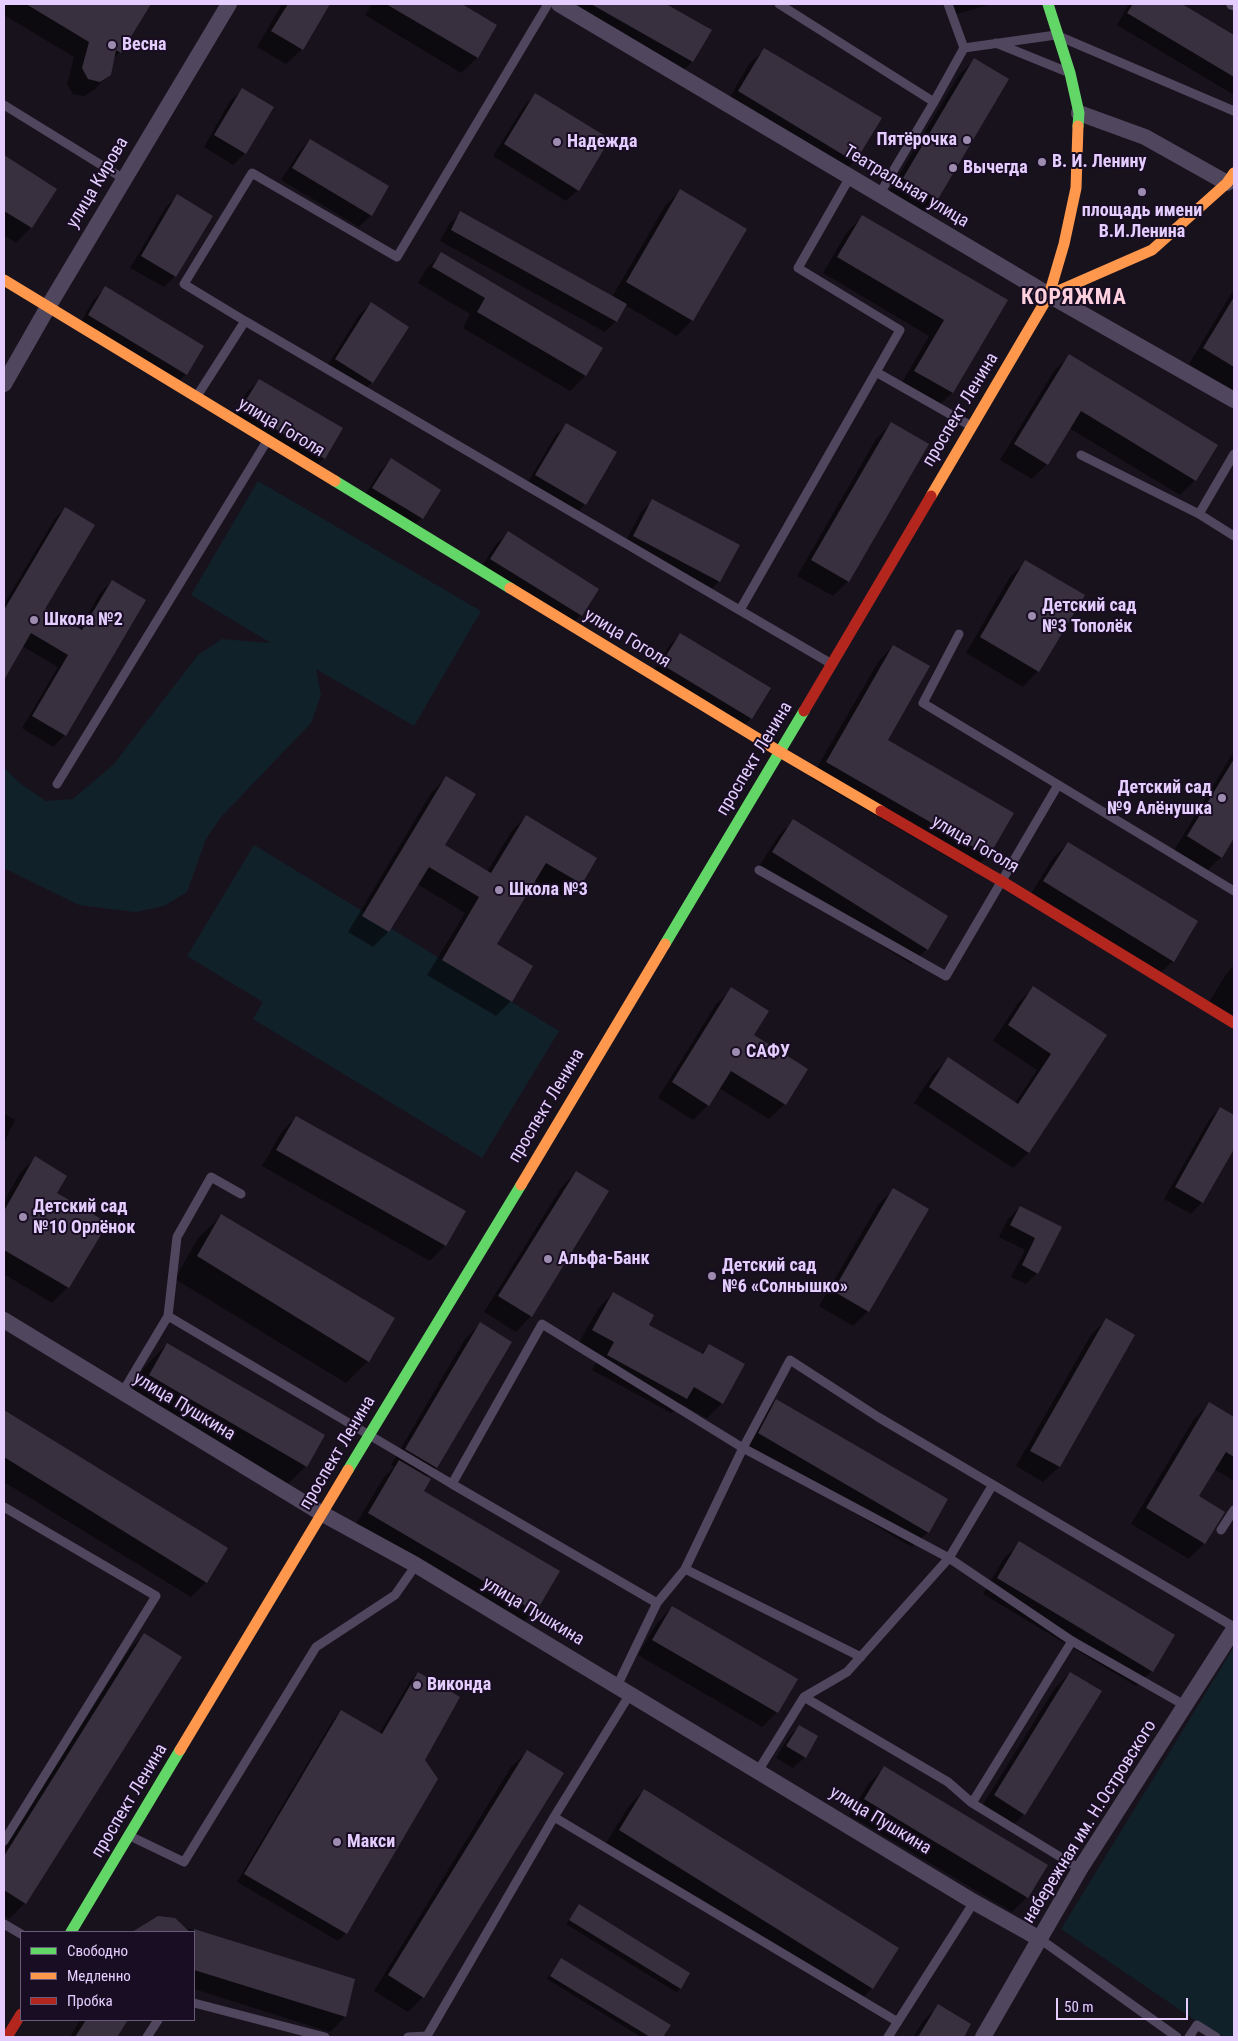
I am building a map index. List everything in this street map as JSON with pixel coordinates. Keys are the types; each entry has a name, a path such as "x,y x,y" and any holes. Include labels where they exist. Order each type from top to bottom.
{"street":[{"name":"улица Кирова","path":"4,384 229,4"},
{"name":"Театральная улица","path":"559,4 1048,296 1234,400"},
{"path":"1048,4 1056,35 1070,73 1079,113 1076,188 1064,244 1048,296"},
{"path":"1048,296 1152,250 1231,178 1144,137 1079,113"},
{"name":"улица Гоголя","path":"4,280 780,752 1003,882 1234,1023"},
{"name":"проспект Ленина","path":"72,1931 306,1542 321,1513 444,1313 780,752 1048,296"},
{"name":"улица Пушкина","path":"4,1320 321,1513 416,1565 1040,1940"},
{"name":"набережная им. Н.Островского","path":"983,2037 1080,1869 1186,1706 1234,1628"},
{"path":"7,2037 20,2016"}],"lane":[{"path":"548,4 397,257 252,174 184,284 831,664"},
{"path":"779,4 934,102"},
{"path":"879,195 964,48 948,4"},
{"path":"964,48 1056,35 1234,111"},
{"path":"996,43 1070,73"},
{"path":"4,105 124,179"},
{"path":"740,610 900,330 798,268 850,177"},
{"path":"196,398 245,321"},
{"path":"876,372 972,426"},
{"path":"57,784 267,441"},
{"path":"1199,514 1234,454"},
{"path":"1081,455 1199,514 1234,536"},
{"path":"959,634 923,703 1234,891"},
{"path":"759,870 946,976 1003,882 1058,785"},
{"path":"122,1393 168,1316 177,1237 211,1177 240,1194"},
{"path":"168,1316 657,1603"},
{"path":"452,1484 542,1324 743,1448 948,1558 1072,1641 1186,1706"},
{"path":"408,2037 427,2036 554,1817 624,1690 657,1603 685,1569 743,1448 790,1360 878,1417 992,1486 1234,1628"},
{"path":"758,1771 804,1697 847,1672 948,1558 992,1486"},
{"path":"4,1507 156,1596 4,1841"},
{"path":"1221,1530 1234,1510"},
{"path":"129,1836 184,1862 316,1647 395,1595 416,1565"},
{"path":"685,1569 860,1656"},
{"path":"972,1803 1072,1641"},
{"path":"804,1697 948,1782 972,1803 1080,1869"},
{"path":"554,1817 898,2022"},
{"path":"888,2037 974,1902"},
{"path":"4,1924 20,1933"},
{"path":"1040,1940 1177,2037"},
{"path":"195,2003 325,2037"},
{"path":"147,2037 157,2021"},
{"path":"1189,2037 1197,2025 1216,2037"}],"shaded area":[{"path":"258,481 481,611 414,726 316,669 321,695 311,723 221,817 206,839 187,892 164,906 135,912 79,905 4,868 4,768 21,784 46,801 73,799 114,764 198,655 222,639 271,643 191,595"},
{"path":"254,845 559,1031 482,1158 253,1019 263,1002 187,956"},
{"path":"1234,1647 1234,2037 1220,2037 1061,1929"}],"building":[{"name":"Весна","path":"26,4 151,4 121,53 116,50 111,75 100,82 88,79 82,68 89,42"},
{"path":"288,4 330,4 303,50 271,31"},
{"path":"386,4 462,4 497,25 478,58"},
{"path":"591,4 666,4 712,30 693,62"},
{"path":"1133,4 1182,4 1234,35 1234,77 1127,13"},
{"path":"764,48 882,118 855,162 738,91"},
{"path":"974,58 1009,79 938,199 903,178"},
{"path":"242,88 274,107 246,154 214,135"},
{"name":"Надежда","path":"535,93 610,139 579,191 504,144"},
{"path":"310,139 389,186 372,216 292,168"},
{"path":"4,155 57,189 32,228 4,211"},
{"path":"680,189 747,229 693,321 626,282"},
{"path":"177,194 213,216 176,277 141,256"},
{"path":"460,211 627,304 617,322 451,230"},
{"path":"862,215 1008,300 953,393 914,371 944,320 837,257"},
{"path":"441,252 603,348 586,376 477,312 485,298 432,267"},
{"path":"105,286 204,346 187,375 88,315"},
{"path":"1234,297 1234,367 1203,348"},
{"path":"371,302 409,327 373,383 335,359"},
{"path":"1069,354 1218,445 1196,481 1081,411 1048,465 1014,444"},
{"path":"259,379 343,428 325,459 241,408"},
{"path":"891,422 929,444 849,582 811,560"},
{"path":"566,423 617,452 586,505 535,475"},
{"path":"391,458 441,490 423,519 372,488"},
{"path":"652,499 740,545 720,582 633,536"},
{"name":"Школа №2","path":"65,507 95,525 45,609 82,630 112,580 146,600 66,736 32,716 68,655 31,633 4,680 4,610"},
{"path":"508,531 599,589 582,616 490,559"},
{"name":"Детский сад №3 Тополёк","path":"1025,560 1085,595 1039,672 980,637"},
{"path":"680,633 771,688 752,719 661,664"},
{"path":"893,645 930,666 888,740 1014,813 989,856 826,762"},
{"name":"Детский сад №9 Алёнушка","path":"1234,759 1234,838 1222,858 1187,836"},
{"name":"Школа №3","path":"446,776 476,794 445,845 491,873 526,815 597,858 582,884 546,863 497,944 533,966 512,1002 442,960 479,897 429,867 389,932 362,916"},
{"path":"793,819 948,916 928,950 772,852"},
{"path":"1068,842 1198,921 1174,962 1043,881"},
{"path":"1033,986 1107,1035 1029,1153 929,1087 948,1057 1018,1104 1051,1054 1008,1025"},
{"name":"САФУ","path":"731,987 769,1011 754,1035 808,1069 786,1105 731,1071 709,1106 672,1082"},
{"path":"1220,1107 1234,1115 1234,1149 1203,1203 1175,1187"},
{"path":"296,1116 466,1211 446,1246 276,1150"},
{"name":"Детский сад №10 Орлёнок","path":"35,1156 67,1176 57,1193 108,1223 69,1288 4,1250 4,1211"},
{"path":"576,1171 609,1191 532,1317 498,1296"},
{"path":"893,1188 929,1209 869,1312 833,1291"},
{"path":"1020,1206 1062,1227 1038,1274 1022,1265 1035,1238 1010,1225"},
{"path":"221,1214 395,1318 369,1362 197,1256"},
{"path":"613,1292 654,1315 649,1325 703,1354 709,1344 745,1364 723,1404 694,1387 687,1399 607,1355 614,1342 592,1330"},
{"path":"1106,1318 1135,1335 1060,1467 1030,1451"},
{"path":"480,1322 512,1342 437,1468 405,1449"},
{"path":"167,1343 325,1435 307,1467 149,1375"},
{"path":"776,1399 948,1499 929,1533 758,1433"},
{"path":"1209,1402 1234,1417 1234,1457 1226,1452 1199,1496 1225,1512 1205,1544 1146,1508"},
{"path":"4,1410 228,1548 207,1583 4,1457"},
{"path":"399,1460 431,1479 424,1491 560,1571 536,1612 368,1513"},
{"path":"1019,1541 1175,1635 1153,1672 997,1578"},
{"path":"672,1606 798,1679 778,1713 652,1640"},
{"path":"144,1633 182,1657 26,1904 4,1890 4,1856"},
{"path":"418,1672 460,1697 425,1760 438,1779 347,1934 244,1874 341,1710 382,1734"},
{"path":"1070,1672 1102,1691 1025,1815 994,1795"},
{"path":"799,1725 818,1736 806,1758 786,1746"},
{"path":"527,1750 564,1773 424,1998 388,1975"},
{"path":"884,1766 1048,1865 1028,1898 864,1799"},
{"path":"644,1789 899,1948 873,1989 619,1830"},
{"path":"579,1904 690,1973 681,1989 569,1920"},
{"path":"158,1916 175,1918 189,1931 134,1931"},
{"path":"194,1929 355,1979 346,2017 195,1970"},
{"path":"561,1958 671,2025 663,2037 650,2037 550,1976"},
{"path":"938,2004 971,2024 964,2037 918,2037"},
{"path":"85,2021 127,2021 117,2037 75,2037"}],"traffic: fast":[{"path":"1048,4 1070,73 1079,113 1078,126"},
{"path":"335,481 510,588"},
{"path":"665,944 804,711"},
{"path":"348,1470 521,1185"},
{"path":"72,1931 180,1750"}],"traffic: slow":[{"path":"931,496 1049,295 1064,244 1076,188 1078,126"},
{"path":"1049,295 1152,250 1227,183 1234,173"},
{"path":"4,280 335,481"},
{"path":"510,588 881,811"},
{"path":"521,1185 665,944"},
{"path":"180,1750 348,1470"}],"traffic: jam":[{"path":"804,711 931,496"},
{"path":"881,811 1003,882 1234,1023"},
{"path":"7,2037 20,2016"}],"place":[{"name":"Весна","path":"112,45"},
{"name":"Пятёрочка","path":"967,140"},
{"name":"Надежда","path":"557,142"},
{"name":"В. И. Ленину","path":"1042,162"},
{"name":"Вычегда","path":"953,168"},
{"name":"площадь имени В.И.Ленина","path":"1142,192"},
{"name":"Детский сад №3 Тополёк","path":"1032,616"},
{"name":"Школа №2","path":"34,620"},
{"name":"Детский сад №9 Алёнушка","path":"1222,798"},
{"name":"Школа №3","path":"499,890"},
{"name":"САФУ","path":"736,1052"},
{"name":"Детский сад №10 Орлёнок","path":"23,1217"},
{"name":"Альфа-Банк","path":"548,1259"},
{"name":"Детский сад №6 «Солнышко»","path":"712,1276"},
{"name":"Виконда","path":"417,1685"},
{"name":"Макси","path":"337,1842"}],"district":[{"name":"КОРЯЖМА","path":"1074,298"}]}
